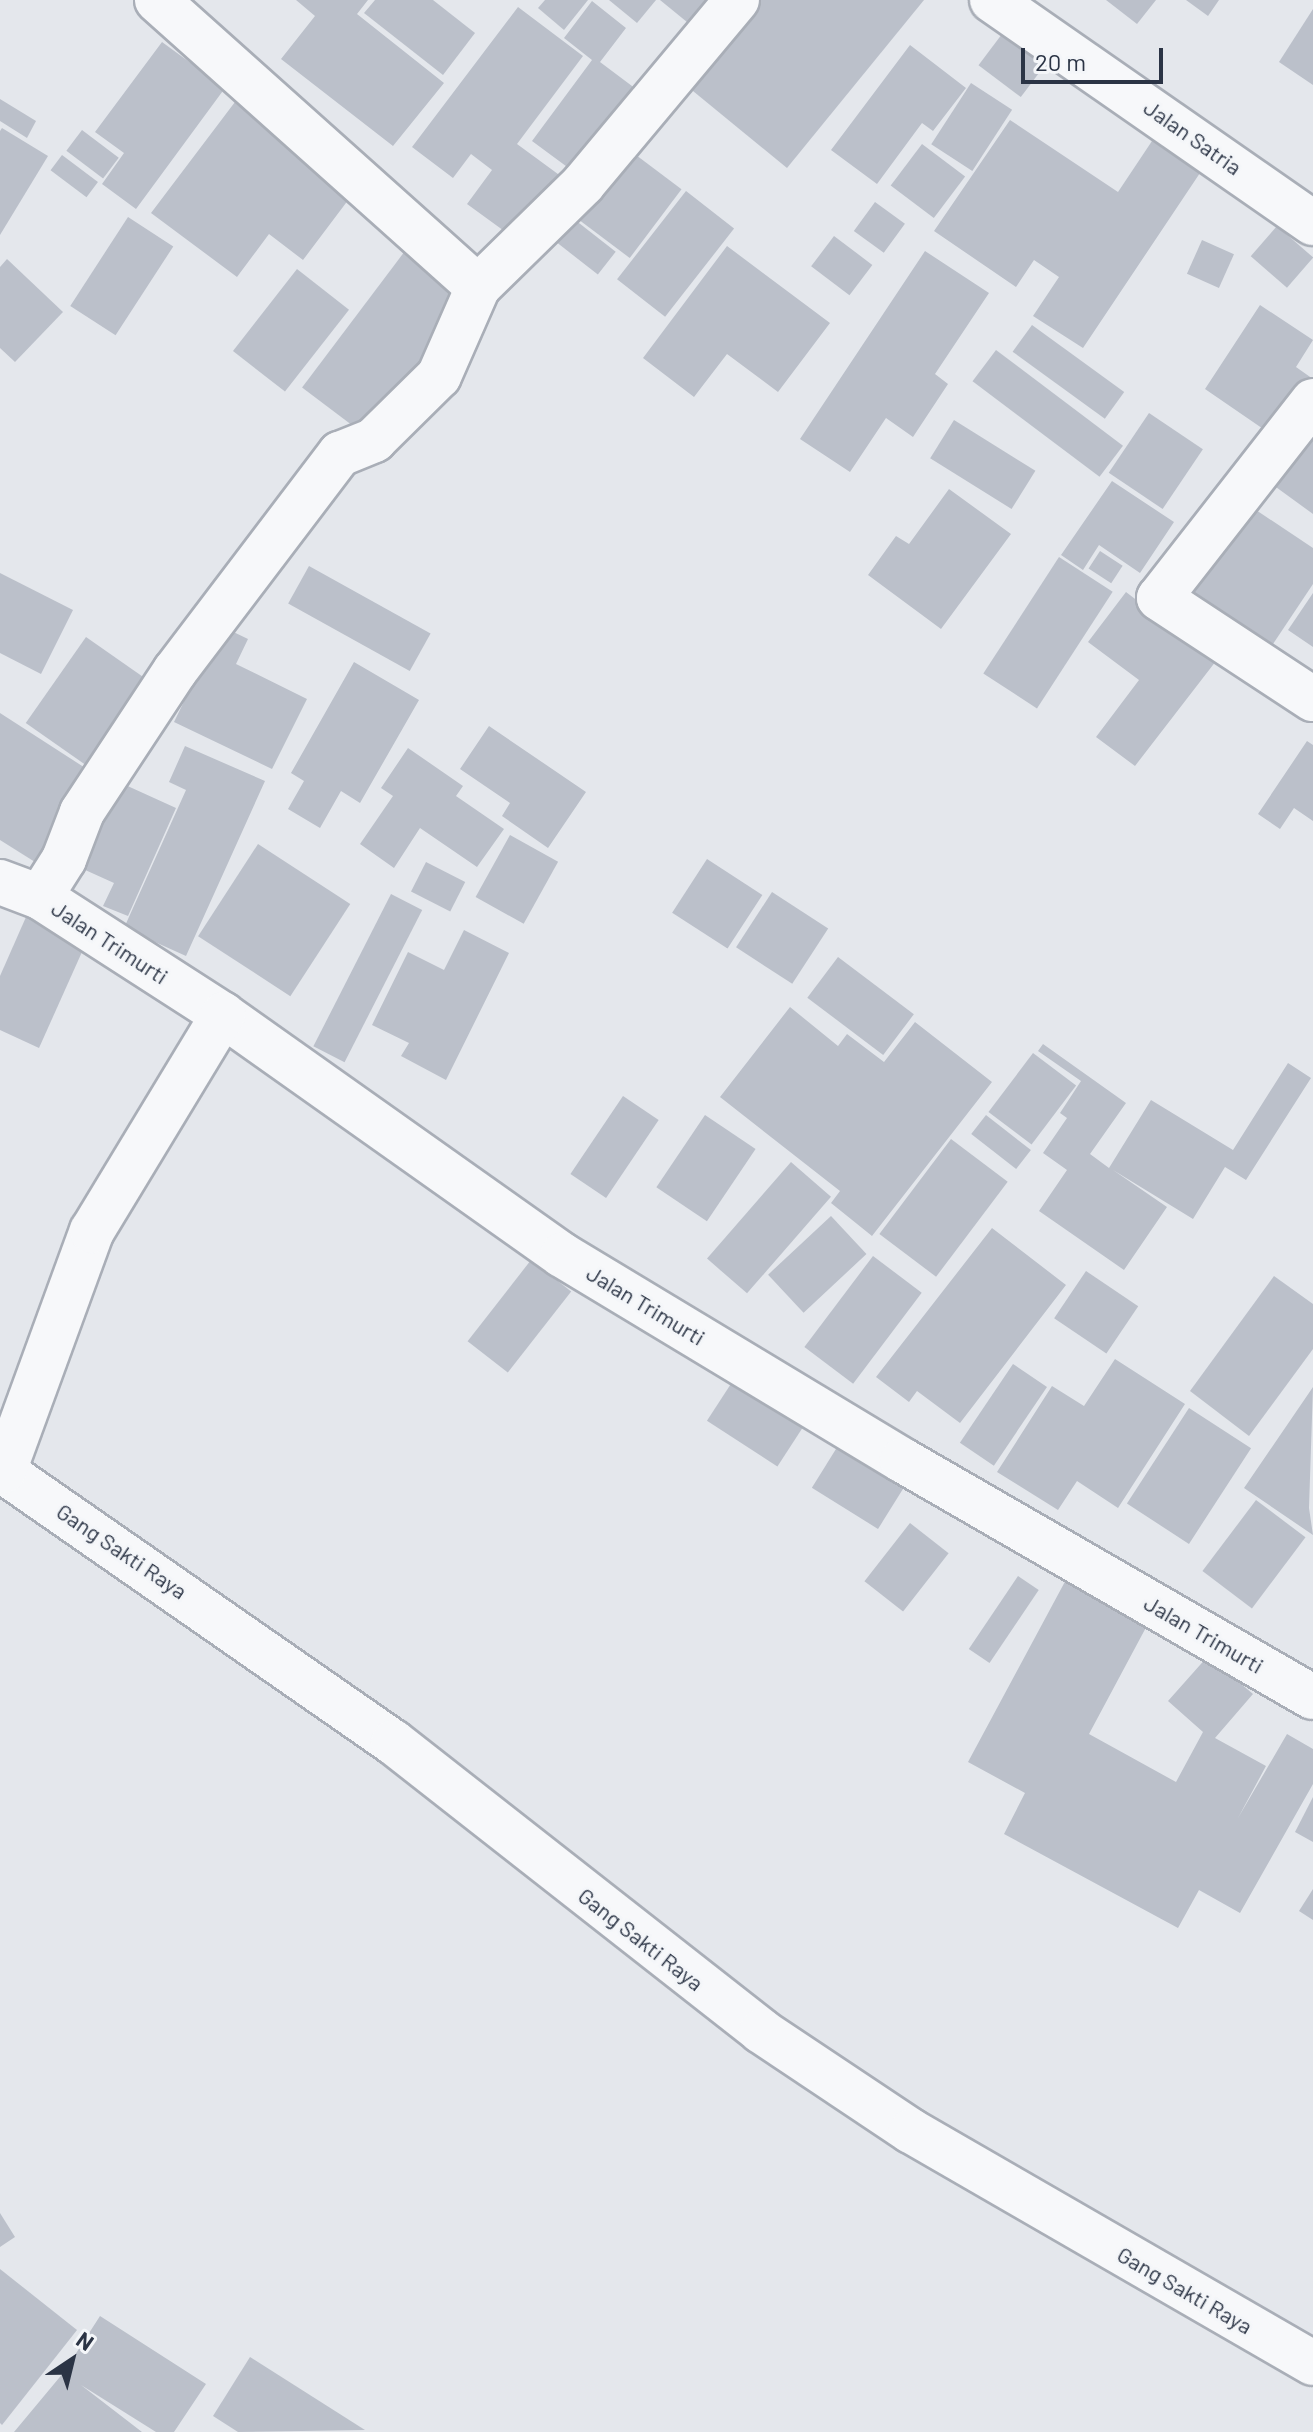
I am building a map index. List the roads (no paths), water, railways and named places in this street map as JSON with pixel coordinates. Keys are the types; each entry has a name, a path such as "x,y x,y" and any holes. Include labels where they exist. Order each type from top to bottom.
{"street":[{"path":"157,0 478,287"},
{"path":"20,889 64,859 82,812 175,671 340,454 374,440 439,376 478,287 583,184 737,0"},
{"name":"Jalan Satria","path":"992,0 1313,223"},
{"path":"1313,401 1159,598 1313,699"},
{"name":"Jalan Trimurti","path":"20,889 223,1015 562,1255 902,1460 1313,1697"},
{"path":"2,1470 92,1231 223,1015"},
{"name":"Gang Sakti Raya","path":"2,1470 393,1742 761,2031 911,2131 1313,2363"}]}
